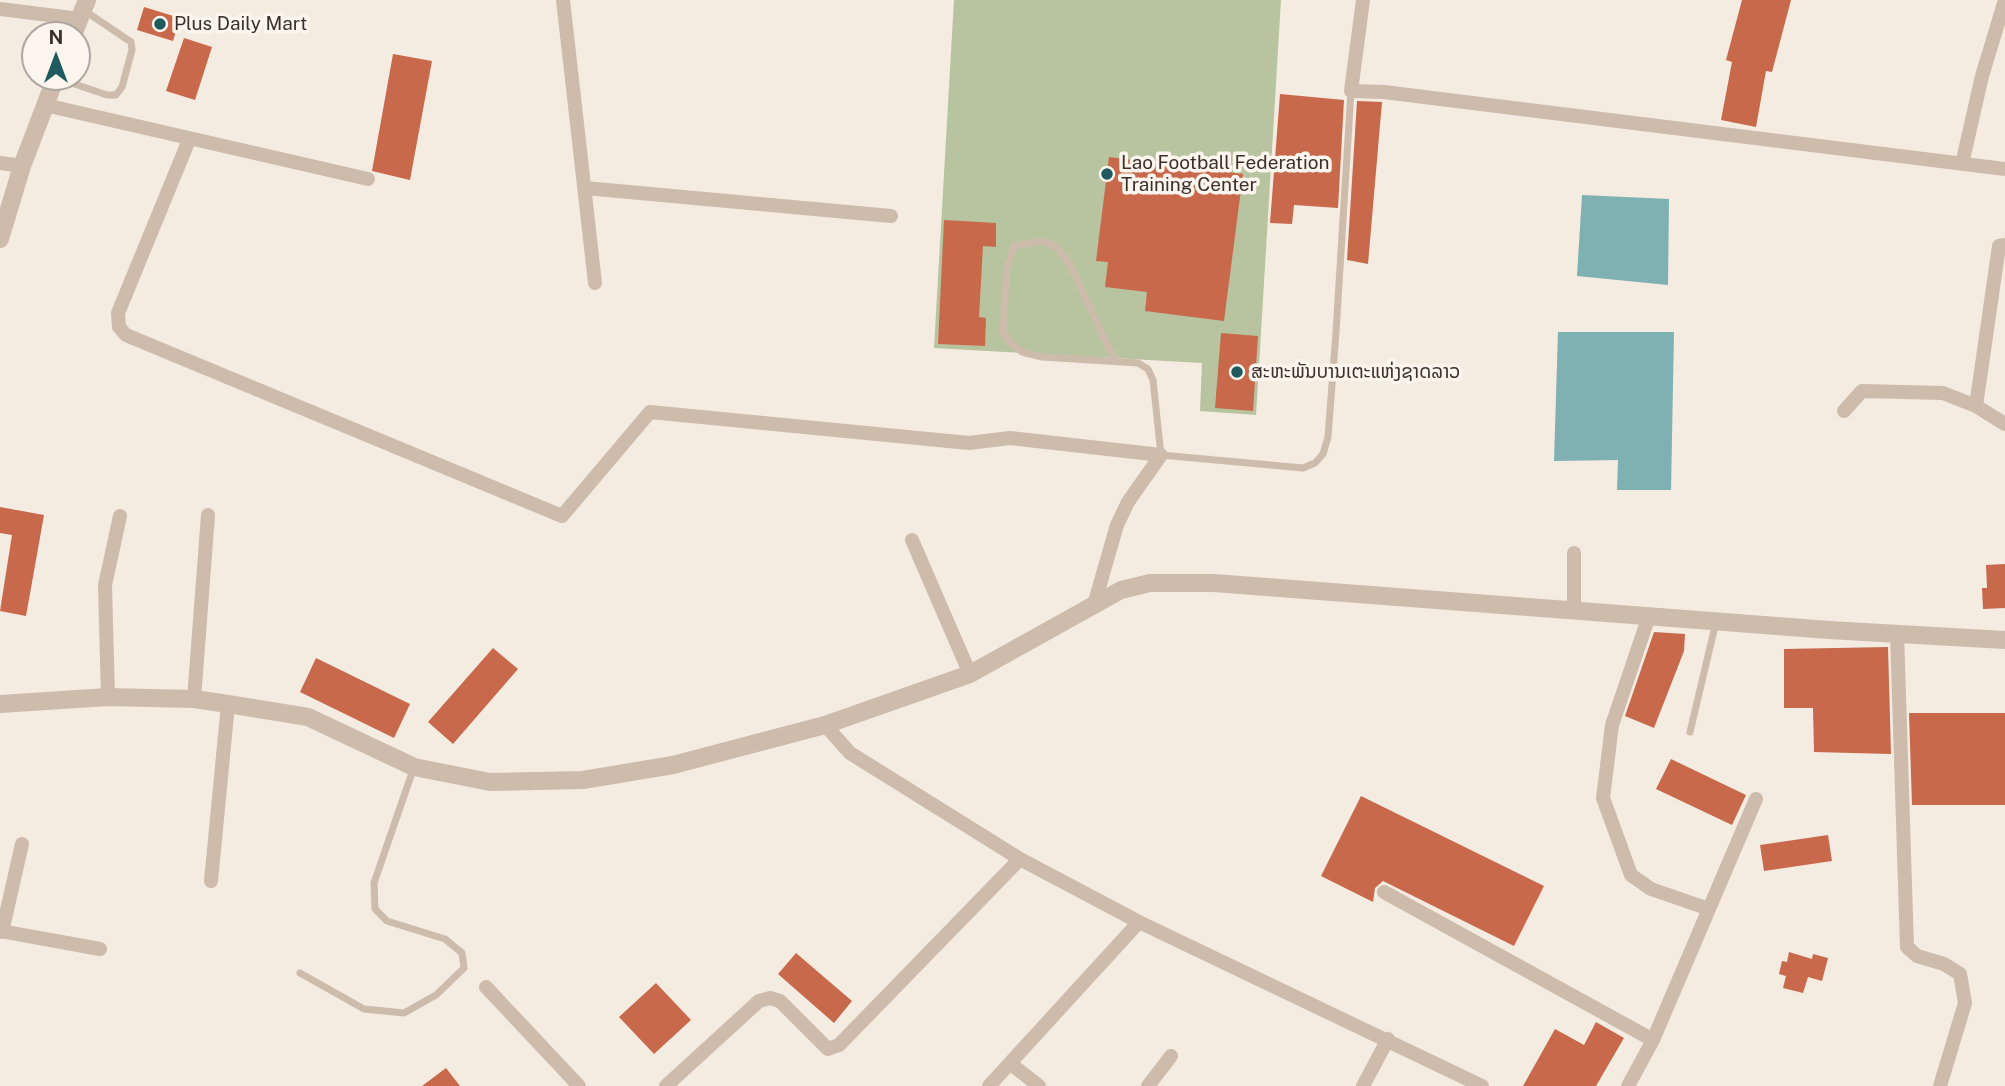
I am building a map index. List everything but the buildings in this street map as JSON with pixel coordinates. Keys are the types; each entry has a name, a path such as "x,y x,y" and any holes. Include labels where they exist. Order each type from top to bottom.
{"street":[{"path":"563,0 595,283"},
{"path":"1363,0 1351,90 2005,169"},
{"path":"1962,164 1982,76 2005,0"},
{"path":"0,9 81,16"},
{"path":"0,239 22,166 51,91"},
{"path":"45,105 189,141 368,179"},
{"path":"189,141 118,313 119,327 126,335 562,516 650,412 969,443 1010,438 1161,455 1128,502 1117,524 1094,604"},
{"path":"0,163 22,166"},
{"path":"585,188 891,216"},
{"path":"1976,406 1999,246 2005,245"},
{"path":"1844,411 1862,391 1943,393 1976,406 2005,424"},
{"path":"194,699 208,515"},
{"path":"108,698 105,585 120,516"},
{"path":"912,540 970,674"},
{"path":"1574,553 1574,610"},
{"path":"0,704 108,698 194,699 308,717 414,767 490,782 583,780 673,765 825,726 970,674 1121,590 1150,583 1214,583 2005,640"},
{"path":"1650,616 1612,726 1603,798 1631,875 1651,889 1709,909"},
{"path":"1897,633 1907,947 1917,956 1944,964 1960,974 1965,1003 1940,1086"},
{"path":"211,881 228,704"},
{"path":"825,726 850,753 1020,859 1139,922 1482,1086"},
{"path":"1628,1086 1653,1040 1756,799"},
{"path":"22,844 1,932 100,949"},
{"path":"666,1086 759,1001 770,998 780,1001 828,1049 839,1045 1020,859"},
{"path":"1384,892 1653,1040"},
{"path":"989,1086 1139,922"},
{"path":"486,987 579,1086"},
{"path":"1363,1086 1388,1039"},
{"path":"1148,1086 1171,1056"},
{"path":"1011,1064 1039,1086"}],"lane":[{"path":"91,21 131,42 132,50 122,87 116,94 91,89"},
{"path":"1115,361 1070,265 1056,247 1042,241 1014,246 1007,267 1003,332 1010,343 1022,352 1042,357 1138,363 1147,369 1153,380 1161,455 1303,468 1315,463 1323,454 1328,437 1351,90"},
{"path":"1690,732 1716,621"},
{"path":"300,973 364,1009 404,1013 436,995 464,968 462,953 445,939 387,921 375,909 374,883 414,767"}],"green space":[{"name":"Lao Football Federation Training Center","path":"954,0 1281,0 1256,415 1200,411 1202,363 934,348"}],"water":[{"path":"1582,195 1669,199 1668,285 1577,276"},
{"path":"1558,332 1674,332 1671,490 1617,490 1618,460 1554,461"}],"place":[{"name":"Plus Daily Mart","path":"160,24"},
{"name":"Lao Football Federation Training Center","path":"1107,174"},
{"name":"ສະຫະພັນບານເຕະແຫ່ງຊາດລາວ","path":"1237,372"}]}
